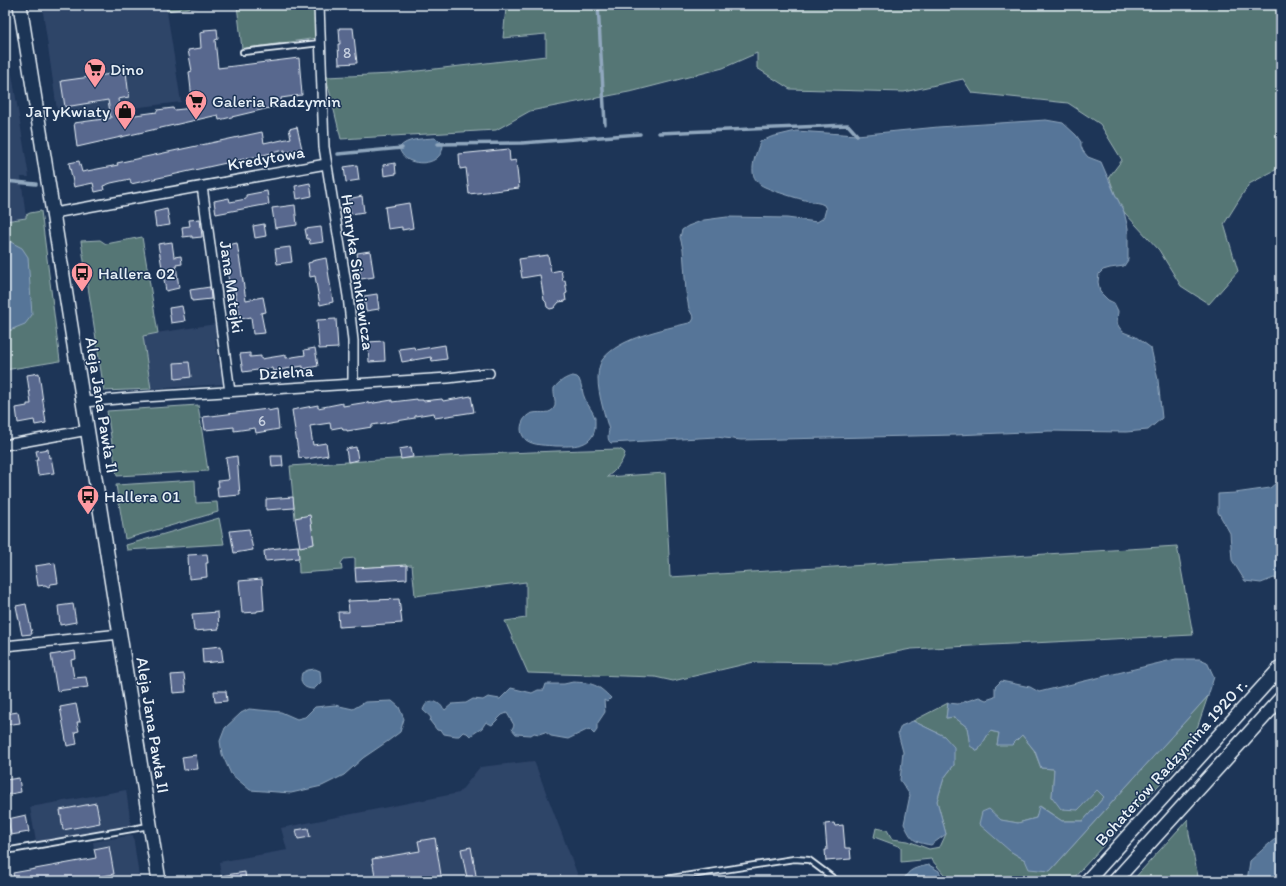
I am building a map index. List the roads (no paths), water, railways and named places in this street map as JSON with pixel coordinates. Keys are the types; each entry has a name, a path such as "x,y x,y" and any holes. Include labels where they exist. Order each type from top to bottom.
{"street":[{"name":"Aleja Jana Pawła II","path":"20,5 159,881"},
{"name":"Kredytowa","path":"54,213 326,164 324,147 319,5"},
{"name":"Henryka Sienkiewicza","path":"326,164 350,311 353,341 353,384"},
{"name":"Jana Matejki","path":"202,186 230,392"},
{"name":"Dzielna","path":"84,402 448,378 490,373"},
{"path":"5,445 88,430"},
{"path":"5,646 120,634"},
{"name":"Bohaterów Radzymina 1920 r.","path":"1087,881 1281,667"},
{"path":"1115,881 1281,698"}],"lane":[{"path":"243,52 320,43"},
{"path":"5,851 151,825"},
{"path":"659,880 794,859 809,860 837,881"}],"waterway":[{"path":"598,5 605,124"},
{"path":"659,133 848,125 857,135"},
{"path":"438,144 522,143 640,134"},
{"path":"338,154 402,148"},
{"path":"5,181 36,184"}],"place":[{"name":"Dino","path":"95,88"},
{"name":"Galeria Radzymin","path":"196,120"},
{"name":"JaTyKwiaty","path":"125,130"},
{"name":"Hallera 02","path":"82,292"},
{"name":"Hallera 01","path":"88,516"}]}
